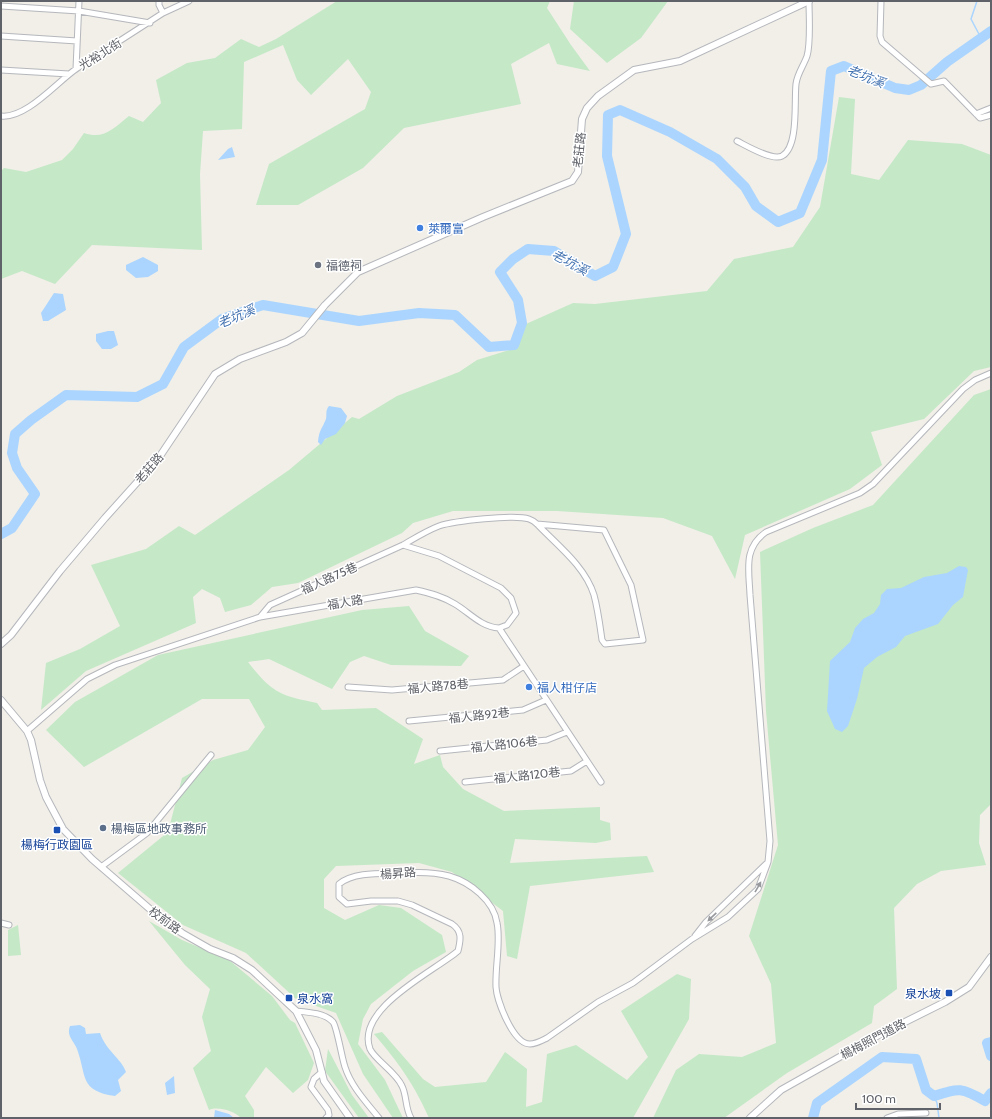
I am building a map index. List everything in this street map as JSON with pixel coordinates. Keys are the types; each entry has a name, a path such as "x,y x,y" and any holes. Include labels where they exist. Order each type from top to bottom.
{"street":[{"path":"76,68 79,1"},
{"path":"159,1 159,5 163,13"},
{"name":"光裕北街","path":"1,70 69,74 76,68 150,23 163,13 189,1"},
{"path":"737,141 772,157 780,157 787,153 791,146 794,131 796,82 807,54 809,1"},
{"name":"老莊路","path":"1,644 11,635 60,571 104,518 158,459 215,374 240,359 286,342 302,333 358,272 483,217 572,181 578,172 582,119 587,108 598,96 634,70 680,61 809,1"},
{"path":"881,1 880,36 882,42 931,84 944,81 980,118 991,115"},
{"path":"1,6 79,11 150,23"},
{"path":"1,36 77,41"},
{"path":"1,116 14,115 62,82 69,74"},
{"path":"976,114 991,108"},
{"path":"692,939 728,917 758,889 768,862 770,841 750,595 749,559 752,546 757,538 766,532 860,493 873,484 963,389 975,380 991,373"},
{"name":"福人路75巷","path":"260,617 270,605 403,545 424,532 441,525 498,518 530,519 537,524 575,562 585,575 594,594 602,640 605,644 643,640 632,585 604,530 537,524"},
{"path":"403,545 439,556 501,588 511,598 516,613 507,624 499,628 601,782"},
{"name":"福人路","path":"27,731 87,679 115,665 260,617 416,590 435,594 455,604 488,627 499,628"},
{"name":"福人路78巷","path":"348,687 392,690 503,680 524,666"},
{"name":"校前路","path":"1,700 27,731 31,740 40,780 55,815 63,829 101,867 151,910 182,933 210,949 232,958 252,970 296,1010 316,1050 324,1081 350,1118"},
{"name":"福人路92巷","path":"409,721 523,710 546,700"},
{"name":"福人路106巷","path":"440,751 547,740 567,732"},
{"path":"101,867 147,833 211,755"},
{"name":"福人路120巷","path":"465,782 571,770 587,761"},
{"path":"692,939 706,922 752,880 768,862"},
{"name":"楊昇路","path":"411,1118 408,1113 402,1086 389,1068 371,1051 368,1032 377,1014 390,1001 458,951 461,938 458,928 412,905 386,900 347,904 339,897 338,891 339,884 344,880 349,877 423,872 450,876 485,898 497,923 496,988 500,1005 515,1036 522,1042 529,1044 546,1038 598,1002 633,983 692,939"},
{"path":"1,924 9,925"},
{"name":"楊梅照門道路","path":"750,1118 781,1090 963,990 974,982 988,967 991,957"},
{"path":"296,1010 311,1012 328,1018 335,1024 345,1068 355,1088 378,1118"},
{"path":"322,1072 314,1079 311,1086 328,1110 329,1115 326,1118"},
{"path":"887,1118 898,1114 926,1113"}],"green space":[{"path":"337,1 550,1 547,8 590,71 557,64 549,43 511,64 521,104 404,128 363,168 298,205 256,205 269,164 365,109 371,92 348,59 311,95 297,80 283,45 244,62 242,129 203,131 200,174 202,250 92,245 55,284 22,271 1,279 1,171 4,168 26,172 62,160 73,149 84,133 91,135 103,134 108,132 129,116 143,122 161,103 156,80 187,63 215,58 241,39 259,47 276,39"},
{"path":"574,1 668,1 641,38 607,63 570,29"},
{"path":"839,97 855,99 851,174 879,180 908,140 962,144 991,155 991,367 974,371 924,419 871,432 882,465 850,489 745,535 735,579 712,536 663,518 557,511 453,511 413,523 402,533 298,583 272,587 251,605 225,612 220,598 202,589 193,597 196,623 86,671 41,710 46,663 80,649 120,626 91,565 146,549 179,526 195,535 289,470 352,417 359,419 397,396 459,372 477,360 516,348 526,324 573,303 595,304 707,291 734,259 793,247 820,207"},
{"path":"991,389 991,804 980,815 979,843 986,865 941,871 917,884 894,908 897,989 874,1006 872,1023 787,1073 724,1118 653,1118 676,1070 699,1054 742,1057 776,1043 771,984 749,936 778,845 766,711 760,552 813,528 873,505 974,395"},
{"path":"409,606 425,631 469,656 461,666 391,665 364,656 350,662 332,689 269,659 248,662 263,680 277,691 294,698 317,703 322,710 376,708 423,739 414,764 440,755 443,767 463,789 504,811 600,807 600,820 610,823 611,840 596,843 515,839 510,863 647,856 654,872 530,886 517,959 507,956 503,911 452,872 419,863 336,866 324,879 324,908 345,920 379,905 401,908 442,935 446,952 413,971 371,1004 363,1019 358,1044 385,1080 403,1118 393,1118 363,1074 336,1013 296,999 246,953 183,925 118,873 168,832 182,778 213,760 248,750 265,727 249,699 202,699 84,767 46,730 75,702 158,655 362,610"},
{"path":"149,921 182,940 229,960 272,996 290,1020 295,1023 314,1063 308,1080 293,1093 266,1067 245,1096 254,1110 254,1118 241,1118 234,1113 221,1109 209,1110 193,1068 211,1051 202,1017 210,989 185,965"},
{"path":"18,925 21,955 8,956 8,930"},
{"path":"677,974 691,979 689,1019 633,1118 429,1118 405,1074 374,1034 382,1032 423,1079 435,1087 486,1082 505,1052 527,1069 526,1107 542,1102 547,1054 576,1045 627,1080 648,1057 621,1011"},
{"path":"328,1049 352,1095 369,1118 359,1118 325,1071"}],"water":[{"path":"232,147 235,157 218,160 228,149"},
{"path":"143,257 158,265 158,271 148,277 136,278 126,270 126,265"},
{"path":"54,293 63,294 66,310 48,321 43,321 41,313"},
{"path":"114,331 118,345 111,349 102,349 96,341 96,334"},
{"path":"329,406 341,408 347,416 345,423 336,434 325,439 321,445 318,442 319,435 326,419"},
{"path":"959,566 966,567 968,570 963,597 953,605 938,624 905,636 896,647 877,657 864,668 857,699 848,726 842,732 835,729 827,711 830,661 850,642 855,628 863,619 874,613 880,604 881,595 887,589 901,588 924,577 947,573"},
{"path":"80,1025 85,1028 86,1034 100,1033 106,1045 124,1067 126,1072 118,1080 121,1091 115,1096 103,1094 95,1090 86,1081 77,1049 69,1033 70,1026"},
{"path":"174,1076 175,1093 167,1095 165,1083"},
{"path":"215,1110 229,1114 234,1118 214,1118"}],"waterway":[{"path":"977,1 971,19 981,38"},
{"name":"老坑溪","path":"1,534 12,528 35,494 17,468 12,453 15,434 31,420 66,395 137,397 163,384 184,347 222,319 263,305 359,321 419,313 455,315 489,347 514,345 522,323 518,300 500,272 513,259 528,249 554,251 595,276 613,267 626,234 607,156 608,115 620,110 670,132 717,159 745,187 756,206 778,222 800,213 822,160 831,71 844,66 895,88 909,90 921,85 947,62 991,31"},
{"path":"991,1042 987,1043 991,1056"},
{"path":"813,1118 817,1103 882,1057 916,1059 926,1090 934,1096 949,1091 960,1090 970,1093 985,1101 991,1093"},
{"path":"934,1096 937,1103 939,1118"}],"place":[{"name":"萊爾富","path":"420,228"},
{"name":"福德祠","path":"318,265"},
{"name":"福人柑仔店","path":"529,687"},
{"name":"楊梅區地政事務所","path":"103,828"},
{"name":"楊梅行政園區","path":"57,830"},
{"name":"泉水坡","path":"949,993"},
{"name":"泉水窩","path":"289,998"}]}
